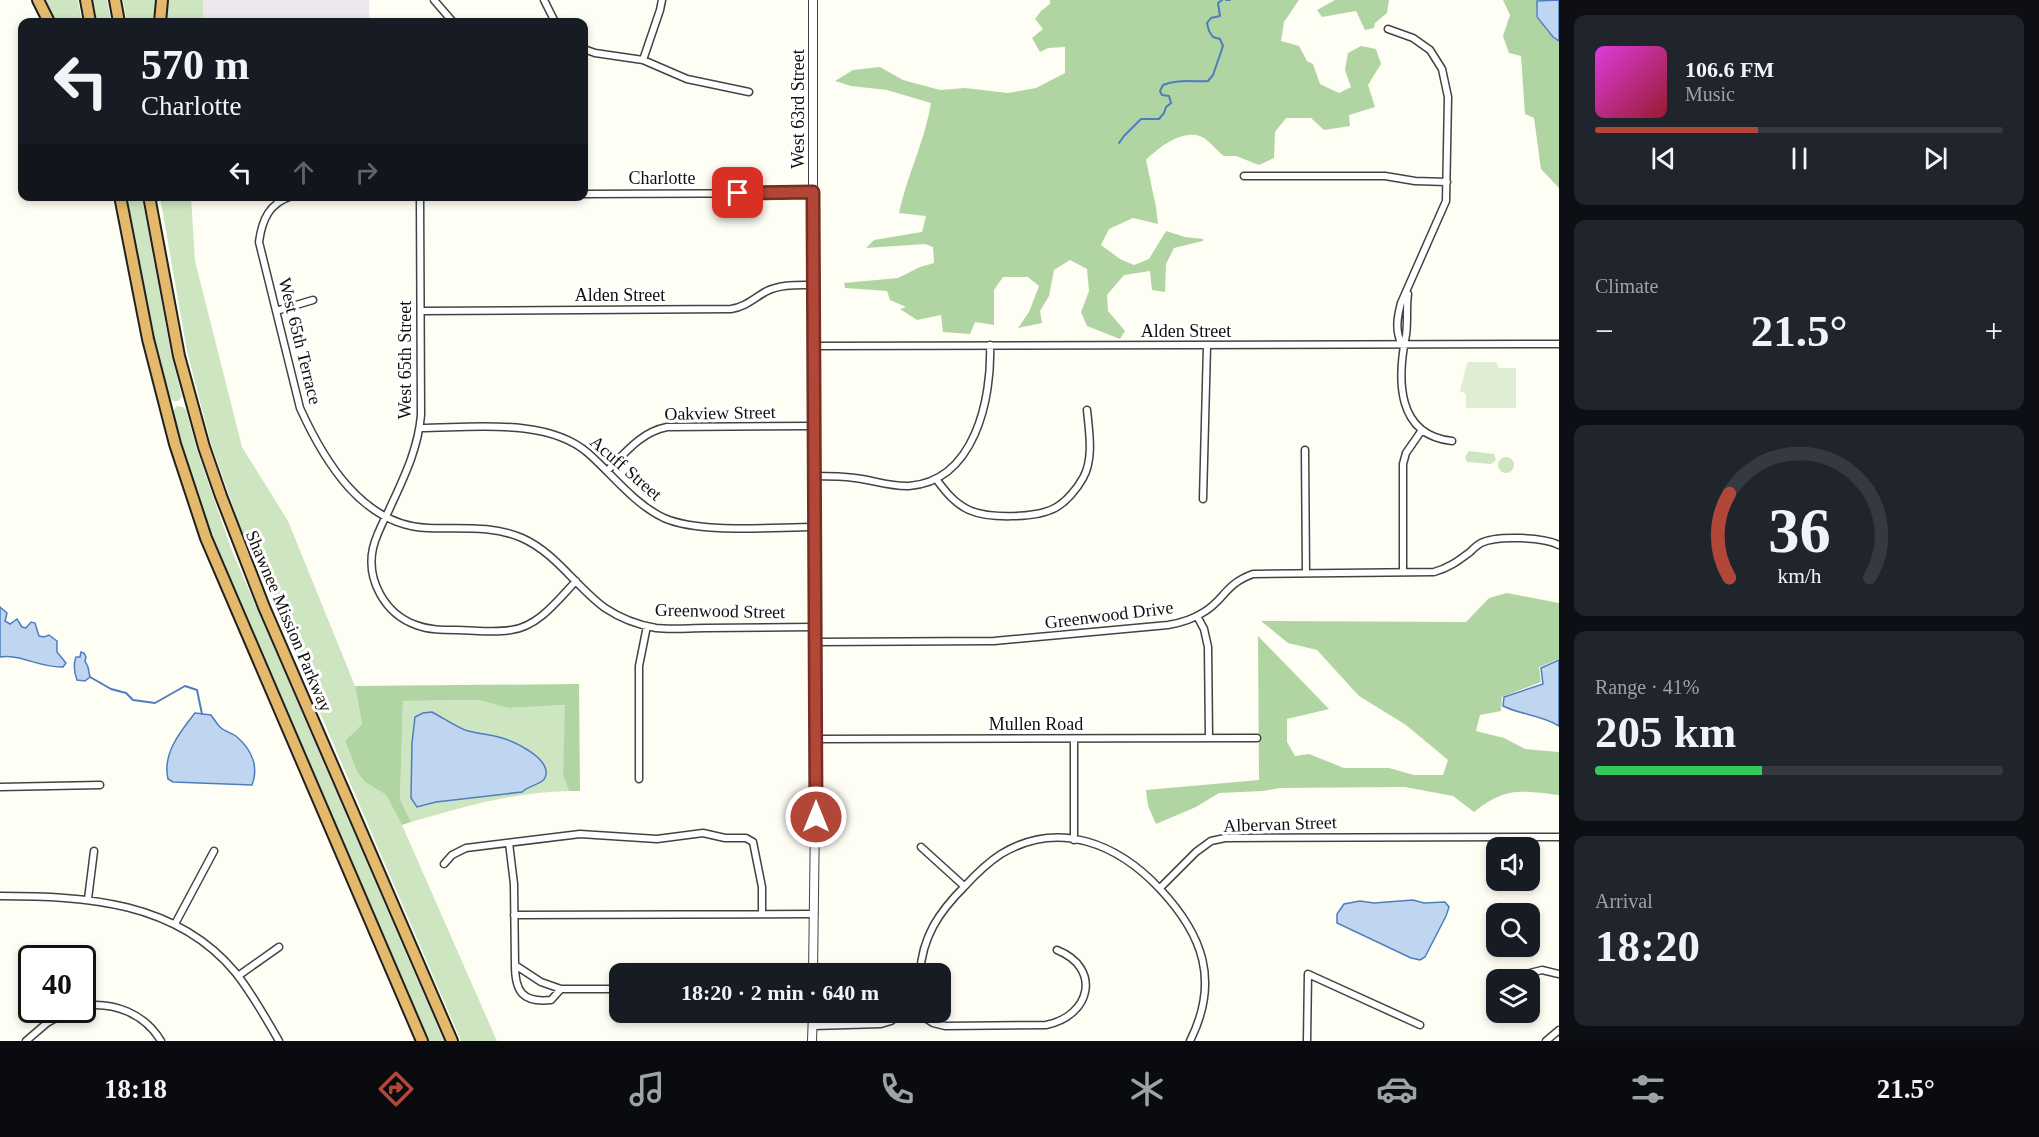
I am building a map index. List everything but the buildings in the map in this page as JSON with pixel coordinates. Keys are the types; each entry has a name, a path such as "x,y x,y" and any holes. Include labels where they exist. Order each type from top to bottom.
{"highway":[{"path":"38,0 47,18"},
{"path":"86,0 89,18"},
{"path":"115,0 117,18"},
{"path":"160,18 162,0"},
{"path":"121,201 148,339 175,444 206,538 422,1041"},
{"name":"Shawnee Mission Parkway","path":"150,201 179,356 204,447 221,496 264,607 452,1041"}],"street":[{"path":"434,0 450,18"},
{"path":"544,0 553,18"},
{"path":"643,60 662,0"},
{"name":"West 63rd Street","path":"813,0 813,476 816,739 813,963"},
{"path":"1388,29 1406,34 1430,50 1442,69 1448,97 1448,182 1444,208 1410,285 1406,335 1402,345 1405,406 1414,424 1432,437 1452,441"},
{"path":"588,50 643,60 687,79 749,92"},
{"path":"1244,176 1385,176 1415,181 1448,182"},
{"name":"Charlotte","path":"588,194 813,192"},
{"name":"West 65th Terrace","path":"281,201 275,204 261,224 259,242 300,408 308,425 350,491 371,509 386,516"},
{"name":"West 65th Street","path":"386,516 415,450 420,428 420,201"},
{"name":"Alden Street","path":"421,311 731,309 750,303 777,287 813,285"},
{"path":"276,311 313,300"},
{"name":"Alden Street","path":"813,346 1559,344"},
{"path":"813,476 843,476 908,486 946,474 962,456 985,407 990,376 990,345"},
{"path":"1203,499 1207,346"},
{"path":"936,479 957,503 977,513 994,516 1032,514 1056,508 1068,498 1084,477 1089,449 1087,410"},
{"name":"Oakview Street","path":"607,471 638,440 656,429 813,426"},
{"name":"Acuff Street","path":"420,428 515,428 550,432 582,448 643,506 680,523 712,527 814,527"},
{"path":"1403,572 1403,464 1406,453 1422,429"},
{"path":"1305,450 1306,573"},
{"path":"386,516 376,537 372,560 374,579 390,609 406,621 418,626 442,630 500,631 522,628 539,618 576,581"},
{"name":"Greenwood Street","path":"386,516 412,526 491,529 523,538 548,554 611,611 647,626 663,628 815,627"},
{"name":"Greenwood Drive","path":"815,642 1038,639 1168,625 1186,621 1205,612 1231,585 1241,579 1266,573 1434,572 1446,569 1481,543 1495,539 1540,539 1559,545"},
{"path":"1197,616 1204,629 1209,647 1209,738"},
{"path":"639,779 639,666 647,626"},
{"name":"Mullen Road","path":"816,739 1257,738"},
{"path":"1074,739 1074,840"},
{"path":"0,787 100,785"},
{"path":"444,864 452,855 466,848 484,844 580,834 657,838 703,833 725,838 746,838 753,842 762,887 762,914"},
{"name":"Albervan Street","path":"1160,888 1210,841 1225,838 1559,837"},
{"path":"921,963 923,951 934,922 948,903 988,863 1018,846 1049,838 1100,845 1115,851 1142,870 1187,920 1197,941 1204,964 1204,1002 1190,1041"},
{"path":"509,843 514,884 516,984 521,993 540,1001 551,1000 561,989"},
{"path":"921,847 964,886"},
{"path":"88,899 94,851"},
{"path":"175,924 214,851"},
{"path":"0,896 88,899 138,909 175,924 215,952 238,976 250,991 279,1041"},
{"path":"514,915 814,914"},
{"path":"238,976 279,947"},
{"path":"933,1023 945,1026 1046,1025 1067,1018 1081,1004 1086,987 1083,970 1076,960 1057,950"},
{"path":"515,964 541,982 561,989 609,988"},
{"path":"1540,970 1559,974"},
{"path":"1307,1041 1308,974 1420,1025"},
{"path":"96,1005 109,1005 130,1012 149,1026 161,1041"},
{"path":"26,1041 48,1023"},
{"path":"812,1041 813,1026 886,1023"},
{"path":"1546,1041 1559,1030"}],"shaded area":[{"path":"203,0 369,0 369,18 203,18"}],"green space":[{"path":"44,0 78,0 81,18 51,18"},
{"path":"93,0 107,0 110,18 96,18"},
{"path":"123,0 159,0 158,18 126,18"},
{"path":"167,0 203,0 203,18 166,18"},
{"path":"1050,0 1299,0 1284,22 1281,41 1299,46 1307,61 1313,64 1320,84 1339,93 1351,87 1345,70 1348,53 1361,46 1376,49 1381,64 1368,85 1375,107 1349,115 1350,126 1324,130 1311,118 1286,118 1275,132 1274,158 1259,165 1236,156 1224,156 1205,139 1195,135 1179,137 1151,155 1146,160 1158,224 1133,218 1109,229 1101,245 1120,259 1134,265 1149,259 1166,231 1185,237 1203,239 1203,241 1174,248 1166,264 1165,292 1152,290 1150,271 1124,275 1107,295 1108,311 1125,331 1120,339 1087,326 1081,312 1089,291 1087,269 1070,260 1054,270 1049,296 1040,311 1042,323 1018,328 1029,312 1039,286 1028,277 1003,277 994,290 994,325 975,322 970,334 943,332 941,315 917,320 900,309 906,307 890,300 887,291 845,288 844,283 898,278 934,263 933,247 925,244 866,248 874,240 922,232 926,216 899,213 925,131 931,103 887,90 851,86 835,81 853,70 880,67 903,80 940,90 965,88 1008,93 1036,88 1065,73 1065,47 1048,48 1040,52 1032,38 1043,29 1035,19 1050,4"},
{"path":"1335,0 1389,0 1387,13 1375,23 1374,28 1365,30 1356,11 1322,17 1317,10"},
{"path":"1503,0 1537,0 1536,17 1559,42 1559,188 1541,169 1534,118 1525,114 1521,56 1509,53 1503,36 1510,15"},
{"path":"128,201 143,201 170,348 182,397 178,401 173,401 168,397 146,299"},
{"path":"161,201 191,201 195,261 242,447 288,521 355,686 362,724 345,741 358,774 365,782 386,795 402,825 497,1041 461,1041 241,529 211,444 187,351"},
{"path":"1469,362 1496,362 1499,368 1516,368 1516,408 1466,408 1466,394 1460,391"},
{"path":"177,406 186,410 197,450 232,551 444,1041 429,1041 220,557 172,412"},
{"path":"1469,451 1494,454 1496,460 1491,464 1467,462 1465,457"},
{"path":"1506,457 1512,459 1514,465 1512,471 1506,473 1500,471 1498,465 1500,459"},
{"path":"1507,593 1559,603 1559,659 1539,667 1541,682 1502,697 1501,711 1480,715 1476,731 1504,738 1525,749 1559,752 1559,795 1514,792 1496,798 1474,812 1453,796 1405,787 1280,788 1219,793 1196,807 1156,824 1148,806 1146,790 1259,780 1258,636 1329,709 1287,719 1287,742 1295,756 1309,754 1344,768 1389,768 1414,775 1443,775 1448,760 1406,725 1359,696 1317,650 1288,643 1261,621 1466,622 1489,598"},
{"path":"579,684 580,791 569,791 563,776 565,705 508,708 479,700 403,701 400,799 411,822 402,825 386,795 365,782 358,774 345,741 362,724 355,686"},
{"path":"479,700 508,708 566,705 563,776 569,791 509,797 411,822 400,799 403,701","holes":["432,712 456,726 502,738 537,755 539,784 528,786 522,792 436,802 418,807 411,798 415,717"]}],"water":[{"path":"1559,0 1559,41 1537,17 1537,1"},
{"path":"0,607 7,613 5,621 10,624 17,619 22,627 26,628 31,622 35,623 39,636 49,635 57,641 57,652 66,663 63,667 15,657 0,657"},
{"path":"81,652 86,657 90,677 85,681 77,680 75,671 74,663 76,657 80,657"},
{"path":"1559,660 1559,726 1503,706 1504,697 1543,684 1541,668"},
{"path":"432,712 465,730 502,738 523,747 543,764 546,771 545,778 522,792 436,802 417,807 411,798 415,717"},
{"path":"195,713 211,715 220,727 247,747 253,759 255,772 252,785 173,782 168,779 170,752 178,736"},
{"path":"1413,900 1424,903 1445,902 1449,907 1425,957 1420,960 1411,958 1337,923 1337,914 1344,904 1360,901 1374,903"}],"waterway":[{"path":"1119,143 1141,119 1159,119 1164,113 1166,107 1171,103 1169,96 1162,95 1160,91 1163,85 1179,81 1208,81 1213,75 1223,46 1220,39 1213,37 1207,23 1211,18 1220,16 1218,3 1222,0"},
{"path":"90,677 111,689 126,693 133,700 155,703 185,686 197,690 202,714"}],"route":[{"path":"738,193 813,192 816,817"}]}
